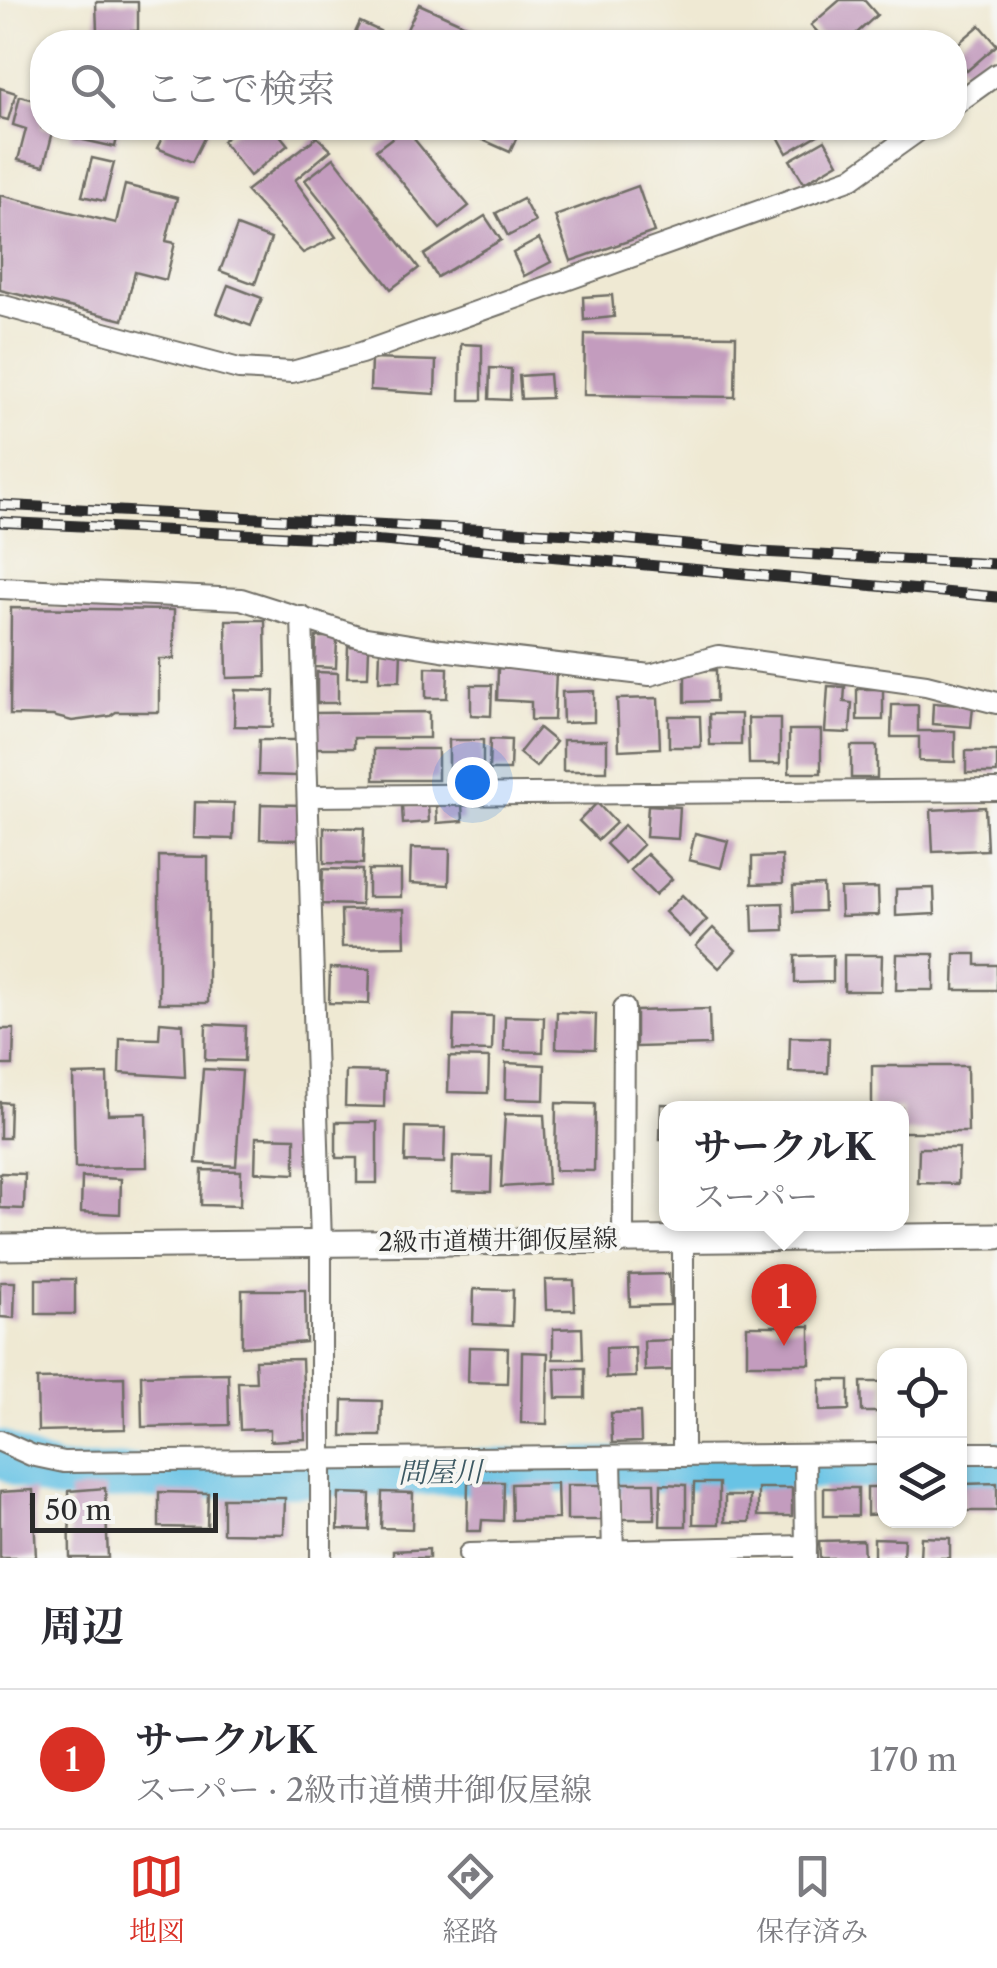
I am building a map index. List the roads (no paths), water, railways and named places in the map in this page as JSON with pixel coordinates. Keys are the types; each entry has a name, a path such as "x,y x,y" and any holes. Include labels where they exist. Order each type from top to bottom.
{"street":[{"path":"967,95 997,74"},
{"path":"0,306 239,368 292,372 361,353 852,178 905,140"},
{"path":"0,588 241,598 361,637 441,650 650,675 718,656 926,685 997,702"},
{"path":"302,617 321,1242 321,1558"},
{"path":"308,796 997,790"},
{"path":"622,1238 624,1008"},
{"name":"2級市道横井御仮屋線","path":"0,1247 997,1236"},
{"path":"684,1238 684,1456"},
{"path":"0,1441 31,1455 64,1462 877,1454"},
{"path":"967,1454 997,1453"},
{"path":"469,1554 806,1552 805,1455"},
{"path":"611,1456 613,1554"}],"waterway":[{"name":"問屋川","path":"0,1453 57,1478 877,1466"},
{"name":"問屋川","path":"967,1465 997,1464"}],"railway":[{"path":"0,505 571,534 760,552 997,564"},
{"path":"0,522 383,541 997,597"}],"place":[{"name":"サークルK","path":"784,1346"}]}
